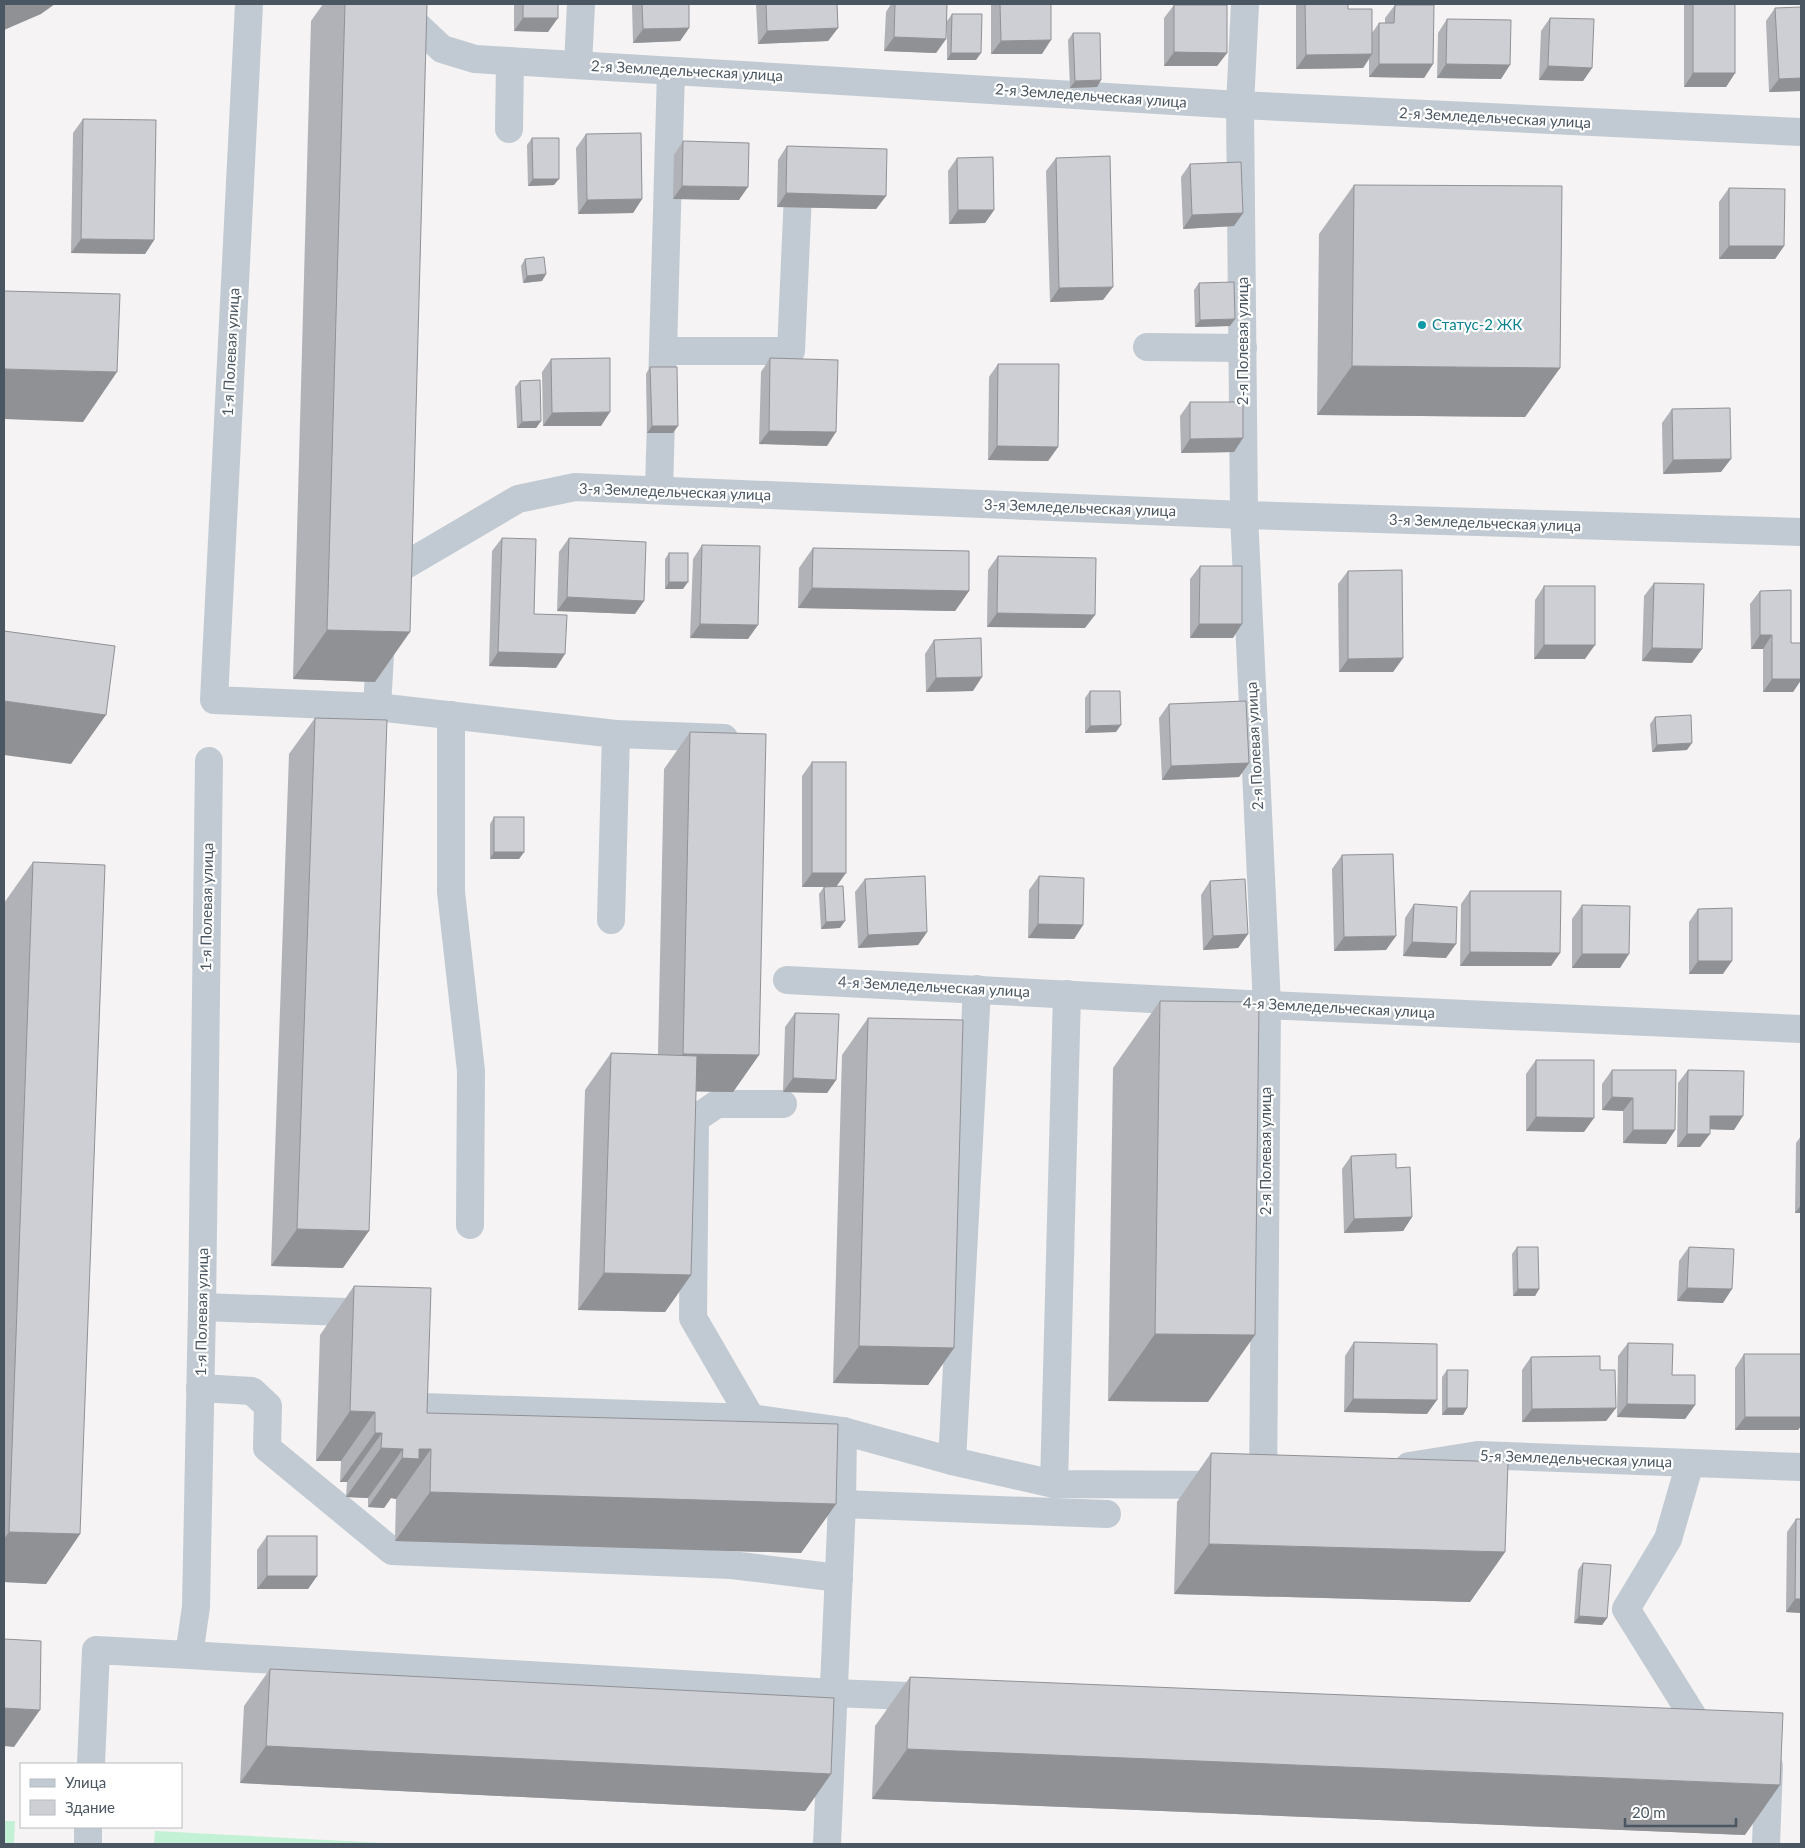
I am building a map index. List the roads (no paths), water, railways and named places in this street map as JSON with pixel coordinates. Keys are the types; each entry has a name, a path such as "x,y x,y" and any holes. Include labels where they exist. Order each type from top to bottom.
{"street":[{"name":"1-я Полевая улица","path":"249,4 214,700 377,707"},
{"path":"578,65 580,4"},
{"name":"2-я Полевая улица","path":"1054,1484 1273,1487 1267,1005 1244,515 1240,105 1246,4"},
{"path":"406,47 408,10"},
{"name":"2-я Земледельческая улица","path":"408,10 442,49 475,59 1240,105 1801,132"},
{"path":"509,129 510,61"},
{"path":"659,490 671,70"},
{"path":"663,351 791,351 800,152"},
{"path":"1148,347 1243,348"},
{"name":"3-я Земледельческая улица","path":"382,579 518,498 575,487 1244,515 1801,532"},
{"path":"383,550 377,707 616,734 747,738"},
{"path":"451,715 451,892 471,1071 470,1225"},
{"path":"611,920 616,734"},
{"name":"1-я Полевая улица","path":"189,1655 196,1607 209,761"},
{"name":"4-я Земледельческая улица","path":"787,980 1267,1005 1801,1028"},
{"path":"952,1461 977,989"},
{"path":"402,1362 402,1391 422,1407 750,1418 843,1431 952,1461 1054,1484 1067,994"},
{"path":"750,1418 692,1318 695,1118 717,1104 783,1104"},
{"path":"202,1307 401,1314"},
{"path":"200,1388 252,1391 268,1406 267,1448 392,1551 731,1565 839,1578"},
{"path":"827,1844 842,1504 843,1431"},
{"name":"5-я Земледельческая улица","path":"1380,1470 1478,1455 1801,1467"},
{"path":"1660,1725 1711,1728 1626,1609 1668,1539 1690,1463"},
{"path":"842,1504 1108,1514"},
{"path":"91,1763 96,1650 834,1693 953,1698"},
{"path":"1752,1744 1770,1761 1766,1844"},
{"path":"88,1828 88,1844"}],"place":[{"name":"Статус-2 ЖК","path":"1422,325"}]}
